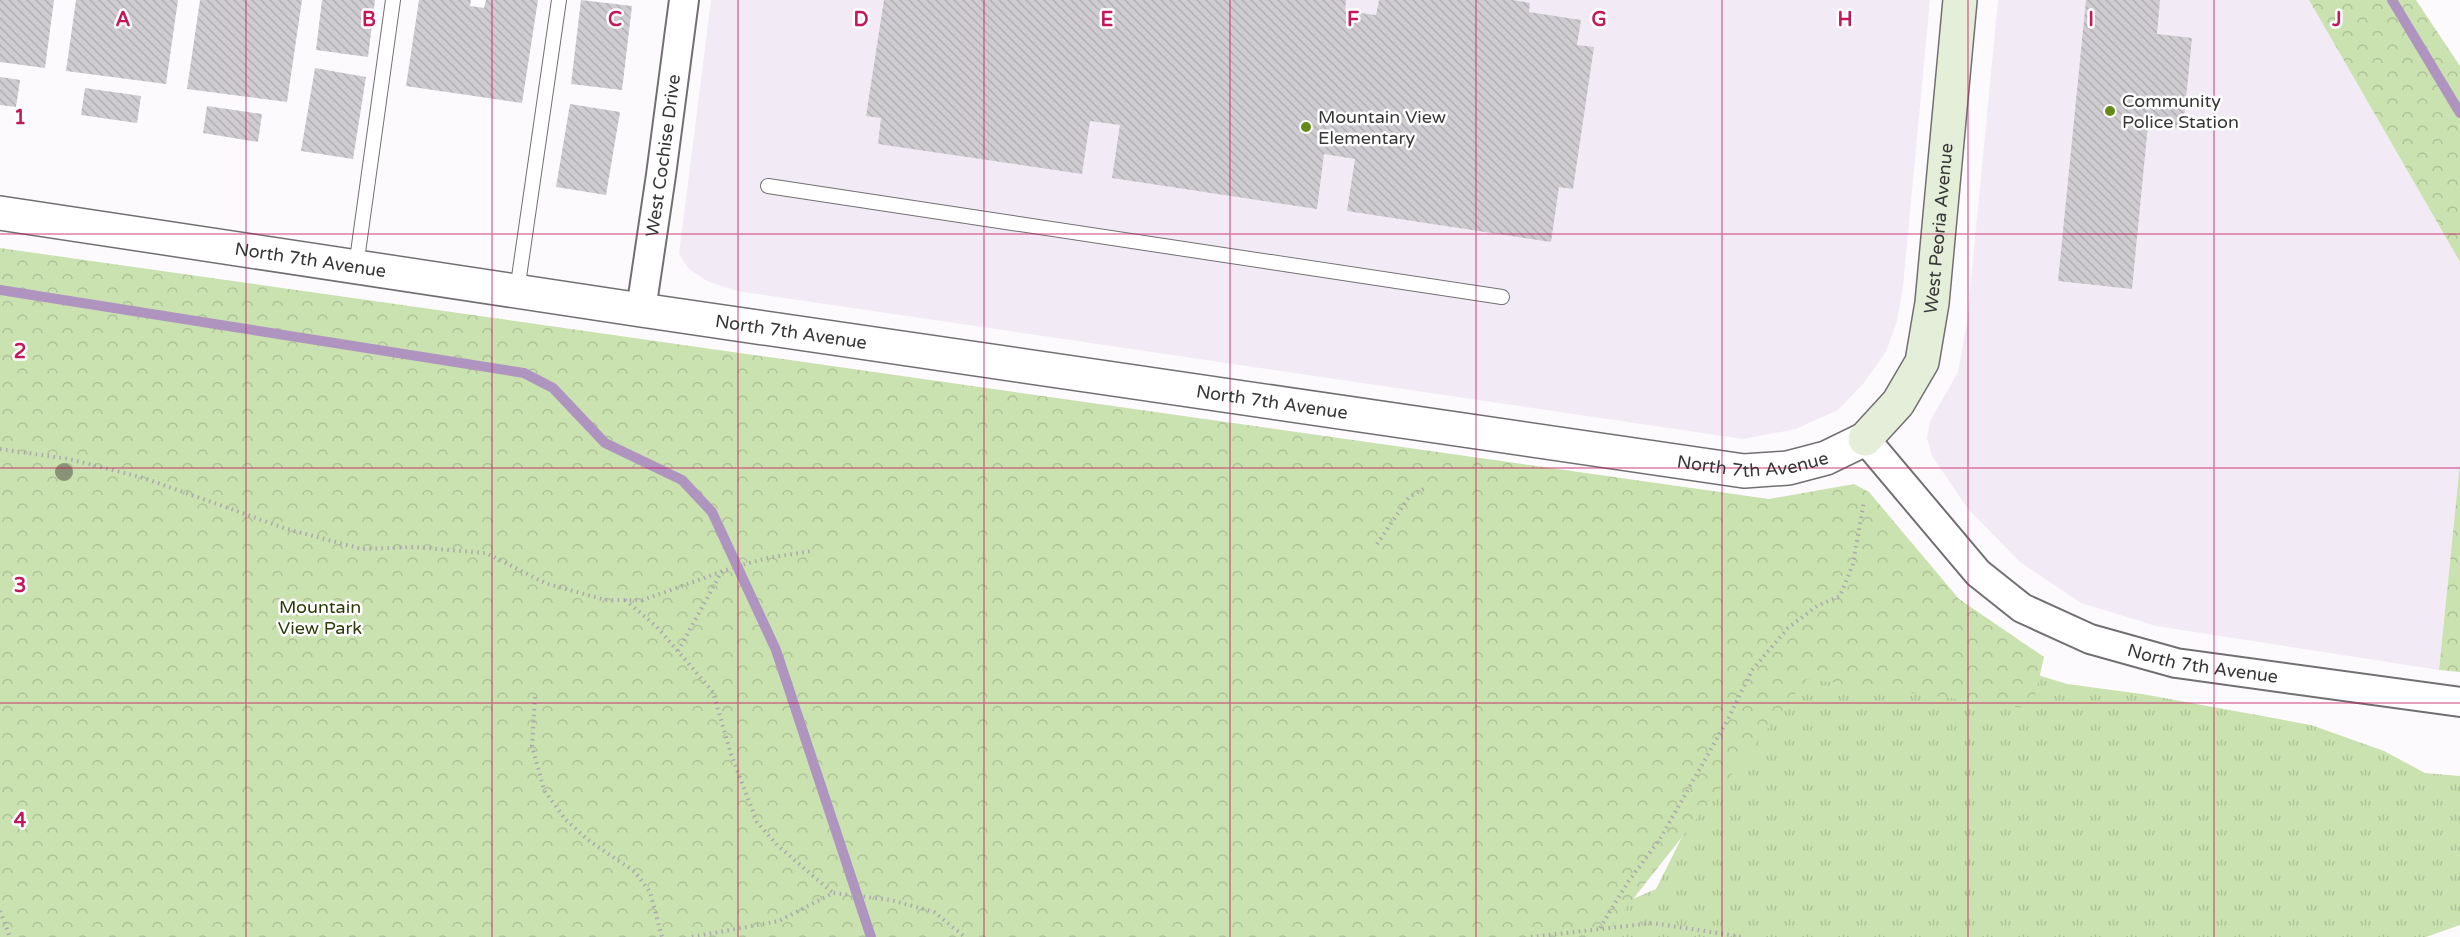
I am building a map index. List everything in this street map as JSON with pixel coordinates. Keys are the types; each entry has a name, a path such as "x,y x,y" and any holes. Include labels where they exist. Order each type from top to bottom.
{"main road":[{"name":"West Peoria Avenue","path":"1865,439 1898,403 1922,362 1932,303 1960,0"}],"street":[{"name":"West Cochise Drive","path":"641,310 684,0"},
{"name":"North 7th Avenue","path":"0,213 641,310 1744,471 1788,468 1826,458 1865,439 1978,573 2022,608 2090,639 2176,663 2460,702"}],"lane":[{"path":"356,267 393,0"},
{"path":"518,291 559,0"},
{"path":"768,186 1502,297"}],"path":[{"path":"0,449 69,459 144,478 287,530 362,549 414,547 486,553 544,583 605,600 643,600 722,571 768,558 812,551"},
{"path":"1377,544 1409,497 1427,487"},
{"path":"1600,928 1628,882 1665,830 1728,719 1752,670 1788,628 1817,606 1840,596 1853,564 1864,501"},
{"path":"678,651 722,571"},
{"path":"624,600 657,627 713,692 731,754 757,822 777,845 833,893 891,900 934,912 965,937"},
{"path":"535,697 532,746 544,790 565,819 588,840 635,872 650,892 662,937"},
{"path":"692,937 778,921 833,893"},
{"path":"0,911 10,937"},
{"path":"1531,937 1653,923 1742,937"}],"shaded area":[{"name":"Mountain View Elementary","path":"711,0 1930,0 1903,287 1897,321 1886,352 1863,384 1838,410 1796,429 1743,439 737,291 707,281 689,269 679,254"},
{"path":"1998,0 2309,0 2460,262 2460,463 2439,670 2156,626 2081,603 2021,563 1968,509 1932,456 1927,438 1930,421 1958,372 1967,322"}],"green space":[{"path":"2309,0 2416,0 2460,66 2460,262"},
{"name":"Mountain View Park","path":"0,248 1769,499 1854,484 1869,492 1959,599 2044,657 2032,709 1807,679 1603,937 0,937"},
{"path":"0,301 1889,629 2067,684 2142,694 2311,725 2384,751 2425,773 2460,776 2460,925 2426,937 1539,937","holes":["1738,725 1656,889 1612,908"]},
{"path":"2460,463 2460,672 2439,670"}],"building":[{"path":"0,0 54,0 45,68 0,62"},
{"path":"76,0 178,0 166,84 66,71"},
{"path":"200,0 302,0 287,102 187,89"},
{"path":"322,0 375,0 368,57 316,50"},
{"path":"419,0 471,0 470,6 484,8 486,0 538,0 522,103 406,86"},
{"path":"581,0 632,6 622,90 571,84"},
{"path":"884,0 1346,0 1345,11 1376,15 1379,0 1513,0 1530,3 1529,12 1581,20 1577,45 1594,47 1573,189 1559,187 1551,242 1347,211 1355,159 1324,154 1317,209 1112,178 1120,125 1090,121 1082,174 878,144 881,118 866,116"},
{"path":"2086,0 2160,0 2157,34 2192,38 2183,129 2148,125 2132,289 2058,281"},
{"path":"315,68 366,77 353,159 301,151"},
{"path":"0,77 20,80 16,107 0,105"},
{"path":"85,88 141,96 137,123 81,115"},
{"path":"570,104 620,112 606,195 556,187"},
{"path":"207,106 262,114 258,142 203,133"}],"waterway":[{"path":"2392,0 2460,113"},
{"path":"0,290 524,373 553,388 605,443 682,480 712,512 776,650 871,937"}],"place":[{"name":"Community Police Station","path":"2110,111"},
{"name":"Mountain View Elementary","path":"1306,127"}]}
